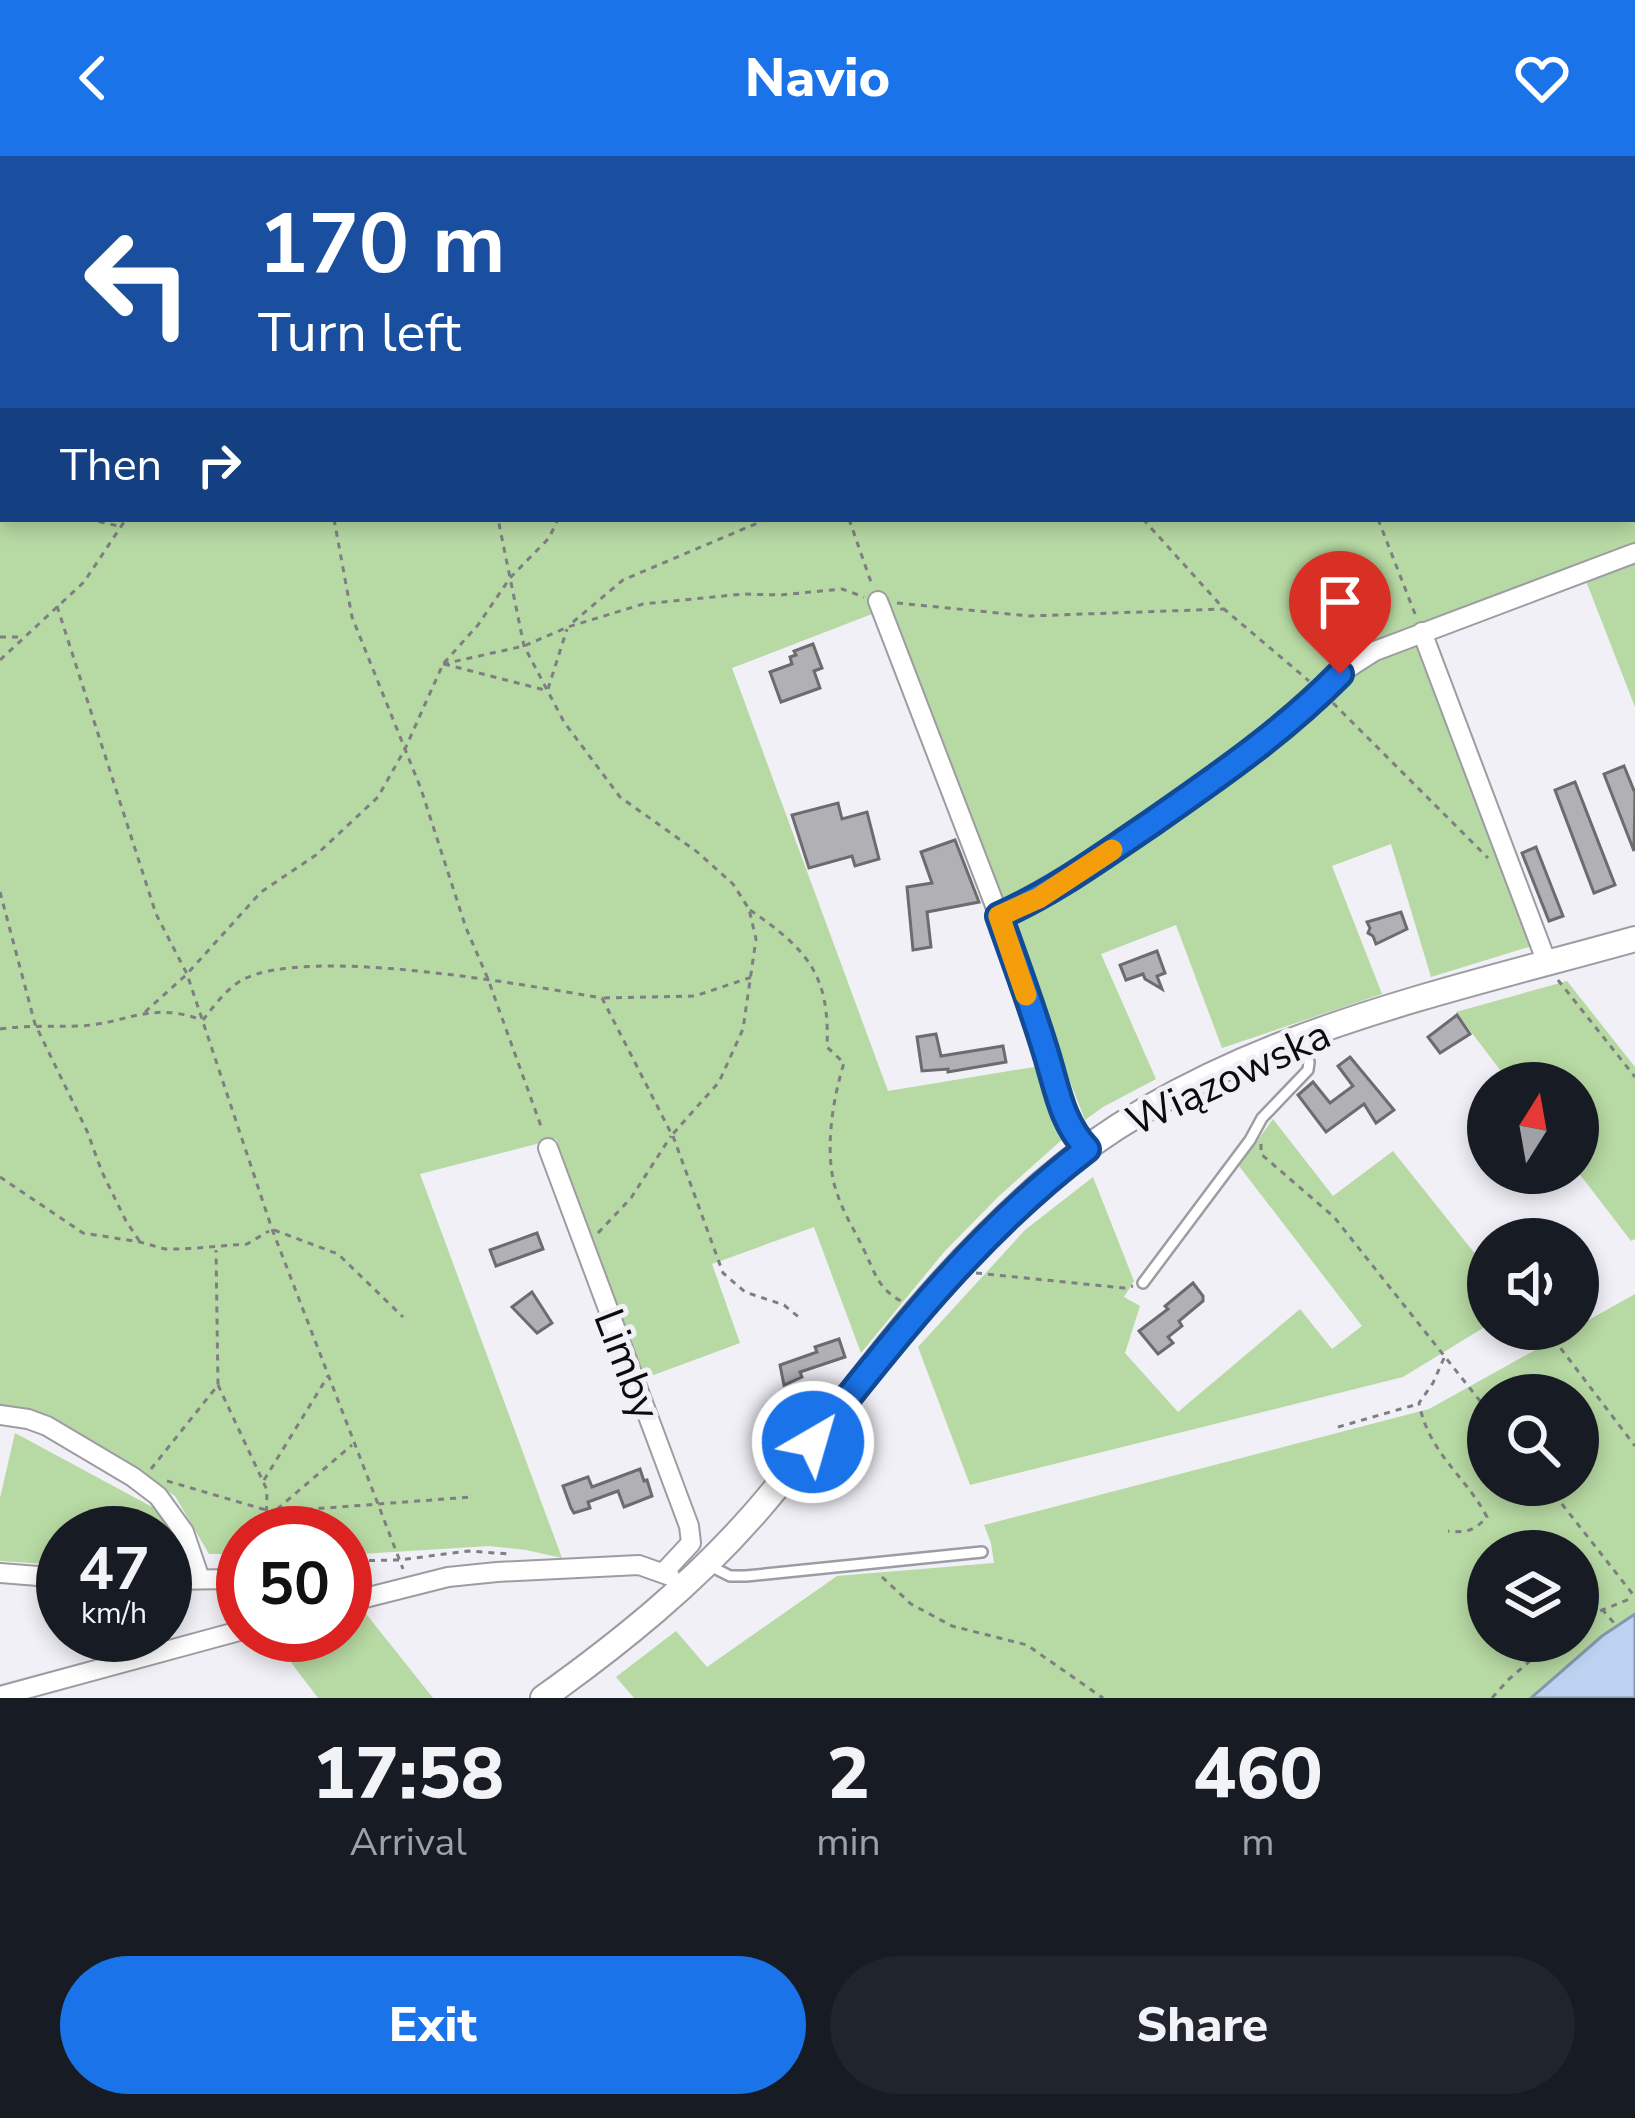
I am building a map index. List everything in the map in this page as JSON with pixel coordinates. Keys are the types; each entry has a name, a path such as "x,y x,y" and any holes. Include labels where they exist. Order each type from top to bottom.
{"main road":[{"name":"Wiązowska","path":"543,1698 688,1583 755,1513 914,1313 957,1267 1044,1182 1128,1120 1302,1036 1635,938"}],"street":[{"path":"999,916 1039,898 1254,750 1340,674 1375,651 1635,553"},
{"path":"878,601 999,916 1057,1096 1073,1133 1087,1149"},
{"path":"1422,632 1547,963"},
{"name":"Limby","path":"548,1148 689,1526 691,1544 664,1572"},
{"path":"0,1415 47,1426 143,1479 184,1532 200,1579"},
{"path":"372,1597 448,1577 624,1564 664,1572 688,1583"},
{"path":"0,1573 36,1576"},
{"path":"192,1579 216,1579"},
{"path":"0,1696 216,1637"}],"lane":[{"path":"1143,1283 1262,1118 1309,1070 1302,1036"},
{"path":"707,1564 730,1576 746,1576 982,1552"}],"path":[{"path":"101,522 119,526"},
{"path":"0,660 84,582 123,522"},
{"path":"335,522 352,616 421,789 466,928 548,1148"},
{"path":"499,522 524,646 564,722 620,797 733,884 749,909 756,939 743,1029 719,1082 672,1135 631,1198 584,1247"},
{"path":"145,1012 187,974 261,892 316,855 378,797 443,664 556,522"},
{"path":"547,690 568,627 622,580 760,522"},
{"path":"850,522 878,601"},
{"path":"1379,522 1422,632"},
{"path":"443,664 524,646 644,604 743,594 842,589 878,601 1029,616 1224,609"},
{"path":"57,606 156,914 187,974 272,1229 410,1587"},
{"path":"0,638 25,636"},
{"path":"443,664 547,690"},
{"path":"0,892 35,1024 102,1172 140,1242"},
{"path":"749,909 788,936 818,975 828,1012 827,1047 844,1064 831,1128 837,1195 885,1292 906,1303"},
{"path":"1547,963 1635,1076"},
{"path":"202,1020 241,981 272,970 301,967 488,979 602,998 694,996 752,977"},
{"path":"602,998 672,1135 723,1273 745,1292 784,1305 801,1318"},
{"path":"0,1028 80,1026 145,1012 178,1011 202,1020"},
{"path":"1262,1118 1262,1154 1334,1217 1467,1385"},
{"path":"0,1177 83,1233 165,1249 247,1244 272,1229"},
{"path":"272,1229 338,1254 403,1317"},
{"path":"216,1248 218,1385 267,1490 269,1506"},
{"path":"957,1267 1124,1288 1143,1283"},
{"path":"1562,1350 1635,1446"},
{"path":"1338,1426 1419,1403 1444,1356"},
{"path":"263,1482 328,1375"},
{"path":"218,1385 143,1479 247,1506"},
{"path":"1419,1403 1424,1424 1447,1464 1487,1517 1465,1533 1448,1531"},
{"path":"277,1506 354,1443"},
{"path":"372,1506 471,1497"},
{"path":"1563,1506 1635,1597 1599,1612"},
{"path":"372,1560 507,1552 536,1571"},
{"path":"869,1565 911,1604 952,1627 1027,1645 1103,1698"},
{"path":"1599,1606 1614,1622"},
{"path":"1492,1698 1528,1662"}],"green space":[{"path":"0,522 1635,522 1635,546 1409,629 1532,946 1431,977 1391,844 1332,866 1382,994 1222,1048 1176,925 1101,954 1156,1079 1085,1120 885,609 732,668 888,1091 1040,1066 1066,1136 944,1252 861,1353 814,1227 712,1264 740,1343 643,1379 556,1139 420,1174 562,1558 489,1546 372,1553 372,1506 216,1506 216,1554 209,1554 192,1525 192,1506 181,1506 175,1496 81,1435 27,1410 0,1409"},
{"path":"1635,562 1635,707 1586,581"},
{"path":"1567,981 1635,1067 1635,1239 1631,1241 1595,1194 1599,1194 1599,1062 1494,1062 1456,1012"},
{"path":"1273,1119 1333,1196 1393,1151 1467,1244 1467,1338 1403,1377 970,1485 918,1347 1025,1230 1093,1177 1134,1281 1124,1297 1140,1306 1125,1353 1178,1412 1300,1309 1332,1349 1362,1326 1239,1166"},
{"path":"1635,1294 1635,1614 1599,1639 1599,1530 1467,1530 1467,1662 1572,1662 1531,1698 634,1698 616,1677 676,1631 707,1667 837,1576 994,1563 984,1525 1429,1409 1467,1388 1467,1506 1599,1506 1599,1374 1492,1374 1535,1350 1599,1350 1599,1314"},
{"path":"15,1433 150,1506 36,1506 36,1563 0,1561 0,1498"},
{"path":"372,1621 433,1698 318,1698 291,1662 372,1662"}],"water":[{"path":"1635,1614 1635,1698 1531,1698 1572,1662 1599,1662 1602,1636"}],"building":[{"path":"813,644 822,668 814,671 820,688 781,702 770,672 792,664 794,651"},
{"path":"1624,766 1635,793 1634,851 1604,774"},
{"path":"1575,782 1615,885 1594,893 1555,790"},
{"path":"838,803 842,819 867,812 879,859 855,866 852,856 809,868 792,815"},
{"path":"955,840 979,902 927,912 931,947 913,950 907,887 932,883 921,852"},
{"path":"1536,847 1563,916 1549,921 1522,853"},
{"path":"1401,912 1407,929 1376,944 1367,922"},
{"path":"1157,951 1165,973 1157,976 1162,989 1143,974 1126,980 1120,965"},
{"path":"1457,1015 1470,1034 1440,1053 1428,1037"},
{"path":"936,1034 941,1056 1003,1046 1006,1062 948,1072 922,1071 917,1037"},
{"path":"1350,1057 1394,1110 1376,1123 1364,1104 1326,1132 1298,1095 1313,1082 1330,1103 1353,1086 1338,1066"},
{"path":"537,1233 543,1249 496,1266 490,1250"},
{"path":"1193,1283 1203,1301 1179,1321 1182,1326 1168,1337 1173,1343 1158,1354 1139,1331"},
{"path":"532,1292 552,1323 537,1333 512,1307"},
{"path":"839,1339 845,1357 800,1372 802,1377 784,1385 780,1365"},
{"path":"640,1469 652,1496 624,1507 618,1491 574,1513 563,1486 588,1477 592,1487"}],"slow traffic":[{"path":"1026,995 999,916 1039,898 1112,850"}],"route":[{"path":"813,1442 914,1313 957,1267 1044,1182 1087,1149 1073,1133 1057,1096 999,916 1071,878 1254,750 1340,674"}]}
